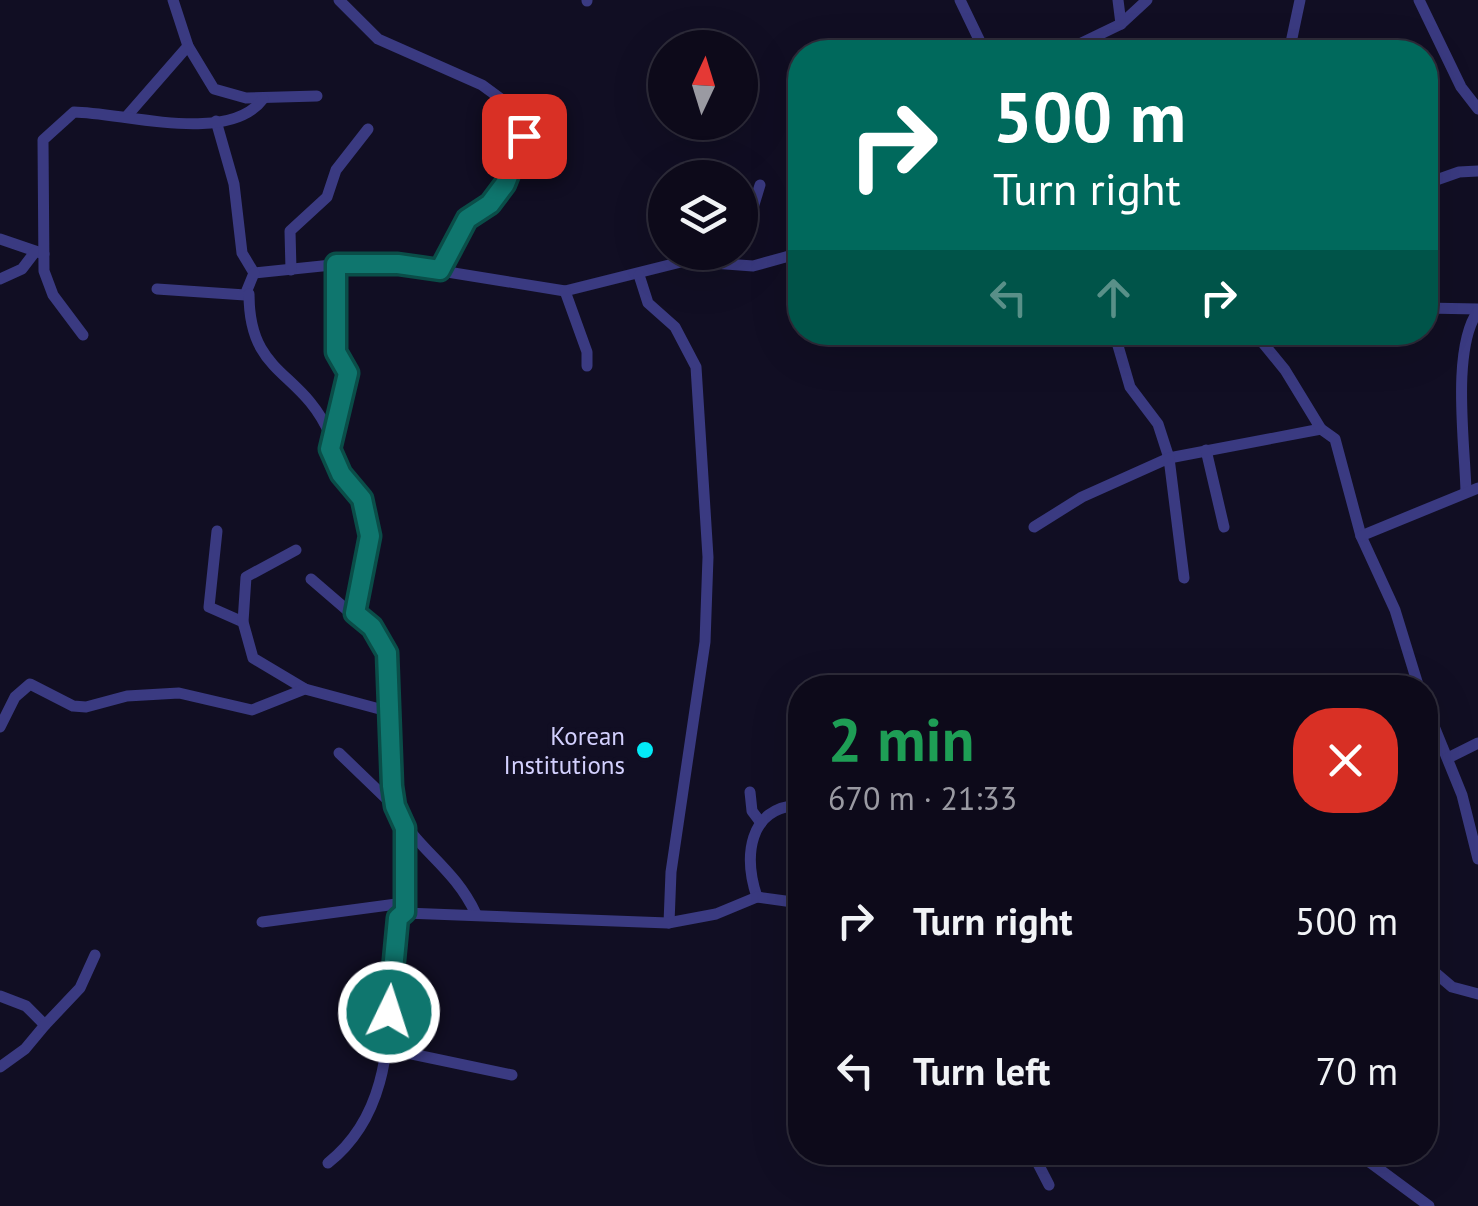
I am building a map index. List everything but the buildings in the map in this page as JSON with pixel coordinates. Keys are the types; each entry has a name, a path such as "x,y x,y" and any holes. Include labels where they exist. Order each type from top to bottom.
{"street":[{"path":"173,0 188,46 214,88 263,99 317,96"},
{"path":"340,0 390,46 482,85 526,118 515,165 505,184 490,204 467,219 440,270"},
{"path":"960,0 979,40"},
{"path":"1118,0 1121,24"},
{"path":"1088,40 1121,24 1147,0"},
{"path":"1292,40 1300,0"},
{"path":"1418,0 1438,40"},
{"path":"1438,40 1461,87 1478,109"},
{"path":"126,117 188,46"},
{"path":"83,335 47,283 39,253 43,140 74,112 216,121 243,118 263,99"},
{"path":"216,121 234,184 242,253 254,273 249,321 258,348 316,406 330,434"},
{"path":"291,270 290,230 327,198 336,170 368,129"},
{"path":"1438,179 1478,171"},
{"path":"758,192 760,185"},
{"path":"0,239 39,253"},
{"path":"0,279 22,269 39,253"},
{"path":"758,265 788,256"},
{"path":"254,273 386,263 565,291 658,270"},
{"path":"336,264 336,352 348,373 330,434 330,449 341,474 362,499 370,536 355,613"},
{"path":"639,275 648,303 676,327 696,367 708,557 702,672 671,872 669,923"},
{"path":"156,289 249,294"},
{"path":"565,291 587,352 587,366"},
{"path":"1361,536 1472,490 1464,353 1468,326 1478,310 1438,308"},
{"path":"1118,345 1130,387 1158,424 1169,458 1184,578"},
{"path":"1265,345 1321,429 1335,439 1346,468 1361,536 1395,610 1415,675"},
{"path":"1464,353 1478,348"},
{"path":"1034,528 1082,497 1169,458 1321,429"},
{"path":"1206,450 1224,527"},
{"path":"217,532 210,607 243,622"},
{"path":"296,550 246,577 243,622 253,658 305,689 387,711"},
{"path":"311,578 372,627 387,653 387,711 395,806 405,828 452,872 476,914"},
{"path":"0,727 15,697 30,684 73,706 86,707 126,696 179,694 252,710 305,689"},
{"path":"1438,735 1478,859"},
{"path":"1448,758 1478,743"},
{"path":"339,753 395,806"},
{"path":"750,792 752,811 761,823"},
{"path":"758,897 748,855 750,841 761,823 788,809"},
{"path":"328,1163 369,1108 384,1071 394,944 398,918 404,908 405,828"},
{"path":"262,922 404,908 669,923 716,914 758,897 788,901"},
{"path":"0,1067 26,1050 80,988 96,956"},
{"path":"1438,975 1452,987 1478,994"},
{"path":"0,996 26,1006 44,1025"},
{"path":"388,1049 512,1076"},
{"path":"1039,1165 1050,1184"},
{"path":"1374,1165 1429,1206"}],"place":[{"name":"Korean Institutions","path":"645,750"}],"route":[{"path":"389,1012 398,918 405,912 405,828 395,806 392,786 387,653 372,627 355,613 369,556 366,512 330,449 330,434 348,373 346,363 336,352 336,264 398,264 440,270 467,219 490,204 505,184 524,136"}]}
